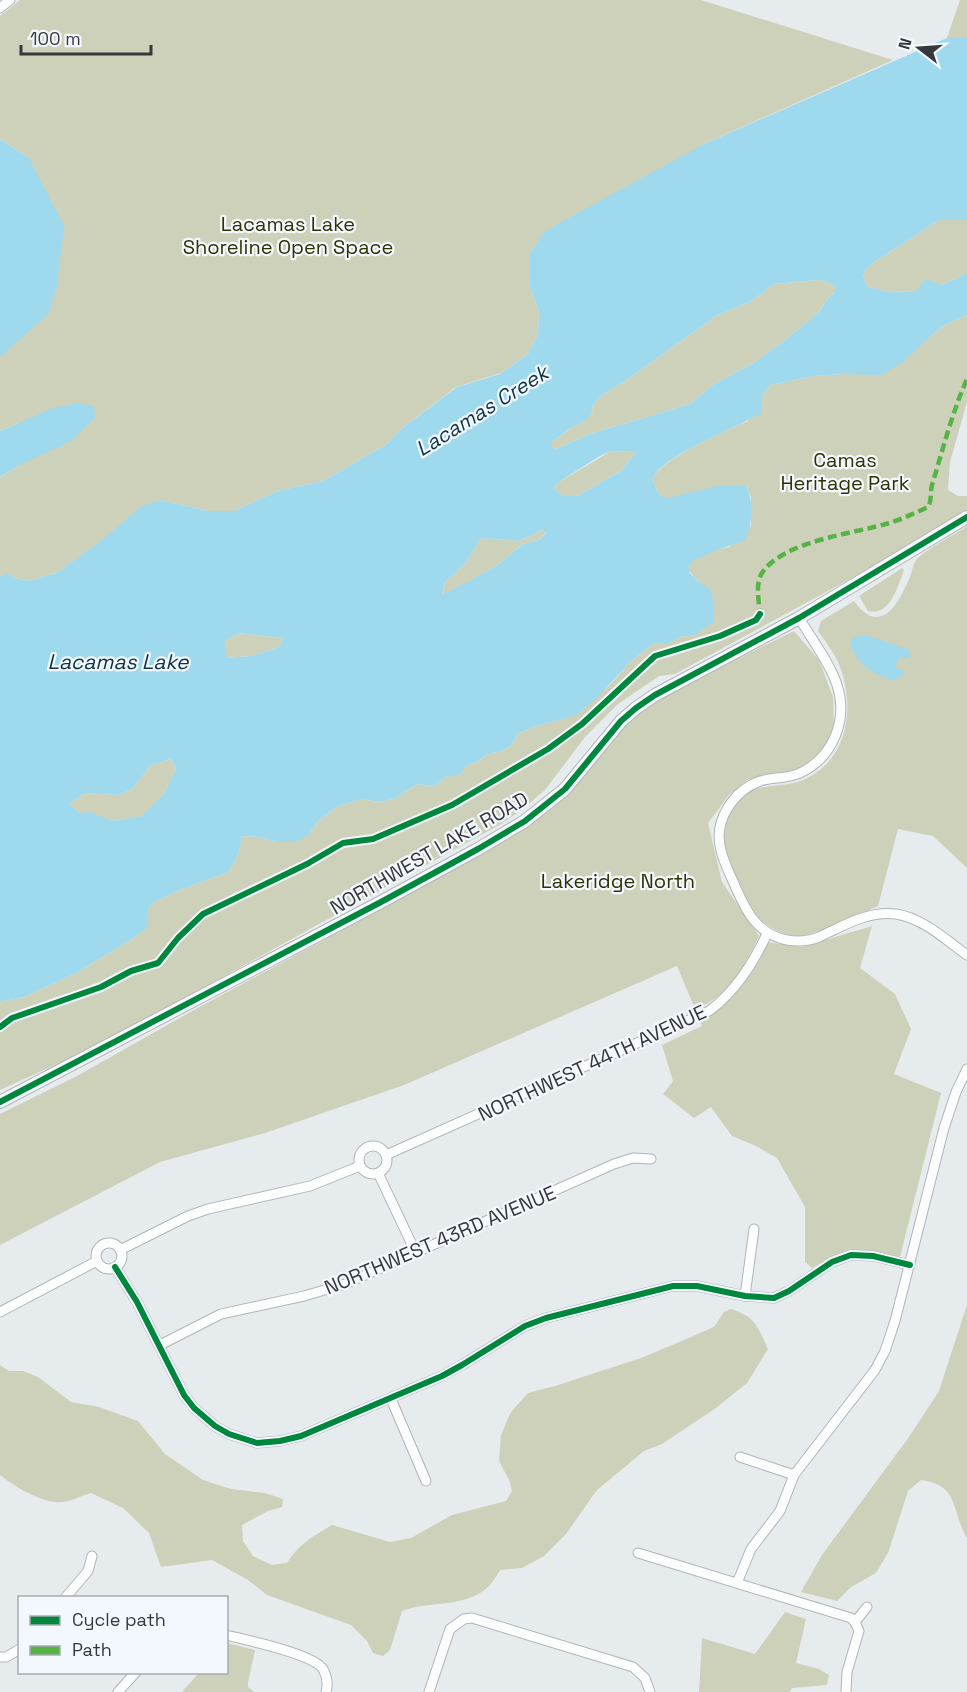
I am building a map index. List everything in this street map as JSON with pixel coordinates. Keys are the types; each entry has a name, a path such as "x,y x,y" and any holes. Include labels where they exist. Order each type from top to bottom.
{"main road":[{"name":"NORTHWEST LAKE ROAD","path":"0,1102 381,902 525,821 565,789 621,721 636,708 655,695 799,618 967,517"}],"street":[{"path":"0,8 10,0"},
{"path":"799,618 837,683 842,704 841,717 838,730 829,748 808,769 794,776 760,781 739,793 725,811 719,832 720,847 740,898 751,917 767,933 785,939 816,938 870,915 897,914 918,921 967,955"},
{"name":"NORTHWEST 44TH AVENUE","path":"0,1312 98,1261 97,1251 104,1244 113,1244 120,1250 188,1216 208,1209 310,1186 360,1166 361,1154 369,1147 379,1148 386,1155 709,1011 739,983 767,933"},
{"path":"737,1582 751,1549 780,1511 794,1475 880,1360 892,1330 910,1265 947,1118 967,1069"},
{"path":"360,1166 367,1173 378,1173 386,1164 386,1155"},
{"name":"NORTHWEST 43RD AVENUE","path":"160,1345 221,1314 331,1289 614,1164 633,1158 651,1159"},
{"path":"378,1173 416,1253"},
{"path":"745,1296 754,1229"},
{"path":"98,1261 106,1268 115,1267 121,1260 120,1250"},
{"path":"115,1267 137,1302 184,1395 194,1408 215,1426 229,1434 257,1443 280,1442 301,1436 391,1399 462,1365 525,1326 546,1318 673,1286 697,1286 767,1299 780,1296 832,1262 851,1255 873,1256 910,1265"},
{"path":"391,1399 426,1481"},
{"path":"740,1457 794,1475"},
{"path":"638,1553 737,1582 855,1622 859,1631 847,1672 846,1692"},
{"path":"67,1596 88,1571 92,1556"},
{"path":"855,1622 867,1607"},
{"path":"429,1692 450,1629 457,1623 472,1618 633,1667 645,1678 649,1690"},
{"path":"228,1636 310,1658 323,1668 328,1684 326,1692"},
{"path":"0,1657 6,1657 18,1650"},
{"path":"118,1692 134,1674"}],"green space":[{"name":"Lacamas Lake Shoreline Open Space","path":"20,0 701,0 893,60 704,144 530,287 539,312 538,334 528,354 501,373 456,387 401,429 387,444 323,481 277,491 234,511 208,511 160,500 56,573 29,581 14,578 8,574 0,576 0,477 20,465 18,423 0,431 0,354 29,158 0,139 0,16"},
{"path":"960,0 967,0 967,38 947,38"},
{"path":"939,220 967,220 967,273 942,285 925,280 918,291 890,292 868,287 863,277 871,264"},
{"path":"818,280 828,282 836,289 836,292 829,297 818,313 754,363 714,384 690,404 590,434 556,449 552,447 552,442 592,412 593,404 603,394 716,316 751,301 774,284"},
{"name":"Camas Heritage Park","path":"967,315 967,402 950,462 948,490 958,496 967,496 967,511 885,560 675,674 659,676 618,704 585,737 545,790 501,824 141,1022 81,1053 0,1090 0,1002 24,997 76,973 135,937 144,928 151,904 177,891 228,872 236,860 241,843 240,836 259,837 277,842 309,834 318,821 338,806 362,799 379,802 396,798 417,784 435,786 446,776 459,776 467,765 479,761 485,755 511,746 518,734 530,728 565,718 610,685 630,662 654,643 669,643 679,637 694,635 710,590 697,581 689,571 690,562 708,552 729,547 751,525 751,498 746,485 667,498 659,494 652,480 658,472 680,454 748,421 770,385 815,376 843,374 929,337 945,325"},
{"path":"611,451 636,452 621,471 577,496 563,496 555,490 556,484"},
{"path":"967,526 967,868 933,836 898,829 878,906 807,936 782,933 771,927 753,911 735,879 725,853 723,836 723,828 730,809 736,800 753,790 793,783 819,771 831,759 839,745 845,729 847,695 838,662 818,631 821,621 854,601 863,611 872,616 880,617 887,613 900,598 916,560"},
{"path":"542,530 547,531 539,540 523,544 495,567 442,596 445,582 465,564 481,538 519,541"},
{"path":"902,568 904,570 892,599 876,612 868,611 859,596"},
{"name":"Lakeridge North","path":"794,631 819,660 833,697 834,727 822,752 798,769 747,780 729,795 708,823 722,882 759,936 741,970 718,997 695,1009 677,966 404,1085 265,1133 160,1162 0,1245 0,1114 77,1076 385,907 442,873 484,853 557,802 636,713 680,687"},
{"path":"238,633 283,638 280,647 251,656 226,658 225,641"},
{"path":"171,759 176,768 164,794 143,816 112,821 90,813 80,813 69,804 85,793 120,795 134,787 150,766"},
{"path":"872,926 860,968 895,994 911,1029 894,1074 941,1093 900,1257 864,1251 846,1252 812,1268 805,1262 805,1207 777,1158 732,1136 711,1107 694,1118 663,1094 673,1081 662,1045 702,1026 699,1019 731,999 755,967 767,942 802,947"},
{"path":"967,1305 967,1538 948,1493 934,1483 921,1480 908,1491 888,1553 876,1573 851,1587 837,1601 801,1592 822,1555 909,1437 939,1391"},
{"path":"731,1309 751,1319 768,1349 747,1383 716,1408 662,1444 644,1451 597,1490 566,1534 544,1556 522,1568 500,1570 489,1586 469,1598 402,1611 390,1650 383,1656 373,1653 367,1641 351,1625 267,1595 248,1580 212,1560 161,1567 149,1533 123,1508 91,1493 64,1502 48,1501 26,1492 0,1475 0,1365 9,1371 23,1371 38,1377 71,1402 99,1407 138,1421 165,1454 203,1480 231,1489 265,1493 283,1499 282,1507 268,1511 242,1525 243,1541 253,1556 272,1565 287,1563 302,1546 332,1525 390,1542 411,1538 452,1515 506,1501 512,1491 499,1461 501,1435 511,1412 528,1393 641,1358 714,1327 724,1312"},
{"path":"785,1612 806,1619 796,1663 819,1669 829,1675 827,1685 792,1688 790,1692 699,1692 702,1638 755,1654"},
{"path":"228,1643 255,1650 248,1682 248,1687 254,1692 182,1692 198,1674 228,1674"}],"water":[{"name":"Lacamas Lake","path":"947,38 967,38 967,220 939,220 871,264 863,277 868,287 890,292 917,291 925,279 942,285 967,273 967,315 945,325 903,362 881,375 815,376 770,385 761,397 761,413 684,452 658,471 652,480 659,494 667,498 722,485 746,485 749,492 750,526 745,540 690,563 689,572 697,581 710,589 714,604 713,622 694,635 679,637 669,643 654,643 630,662 597,698 576,715 530,728 518,734 511,746 485,755 479,761 467,765 459,776 446,776 435,786 417,784 396,798 379,802 362,799 338,806 318,821 309,834 297,842 277,842 259,837 241,836 236,860 228,872 177,891 151,904 147,915 148,926 135,937 76,973 24,997 0,1002 0,576 8,573 14,578 29,581 56,573 98,543 142,506 160,500 208,511 234,511 277,491 323,481 387,444 401,429 457,387 500,374 528,354 538,334 539,312 530,287 530,253 545,231 704,144","holes":["818,280 828,282 836,289 818,313 789,337 754,363 714,384 690,404 590,434 556,449 552,447 552,442 586,420 592,412 593,404 603,394 716,316 751,301 774,284","611,451 636,452 621,471 577,496 563,496 555,490 556,484","542,530 547,532 539,540 523,544 495,567 442,595 445,582 465,564 481,538 519,541","238,633 283,638 280,647 251,656 227,658 225,641","171,759 176,768 164,794 142,816 112,821 90,812 80,813 69,804 85,793 120,795 134,787 150,766"]},
{"path":"0,139 29,158 64,226 57,286 48,314 0,357"},
{"path":"77,403 94,406 95,417 73,440 0,477 0,431 53,408"},
{"path":"856,636 869,636 907,649 910,652 909,659 899,657 895,667 904,671 903,675 894,680 866,667 855,656 852,649 850,641"}],"marked path":[{"path":"758,617 760,614 758,593 760,577 772,562 803,546 889,523 928,507 948,431 967,379"}],"cycle path":[{"path":"0,1102 381,902 525,821 565,789 621,721 636,708 655,695 799,618 967,517"},
{"path":"0,1027 12,1018 101,987 131,971 158,963 178,938 203,914 307,864 343,843 373,839 452,805 548,749 582,724 655,656 720,636 756,620 760,614"},
{"path":"115,1267 137,1302 184,1395 194,1408 215,1426 229,1434 257,1443 301,1436 442,1376 525,1326 546,1318 673,1286 697,1286 745,1296 774,1298 789,1291 832,1262 851,1255 873,1256 910,1265"}],"water label":[{"name":"Lacamas Creek","path":"482,411"}]}
